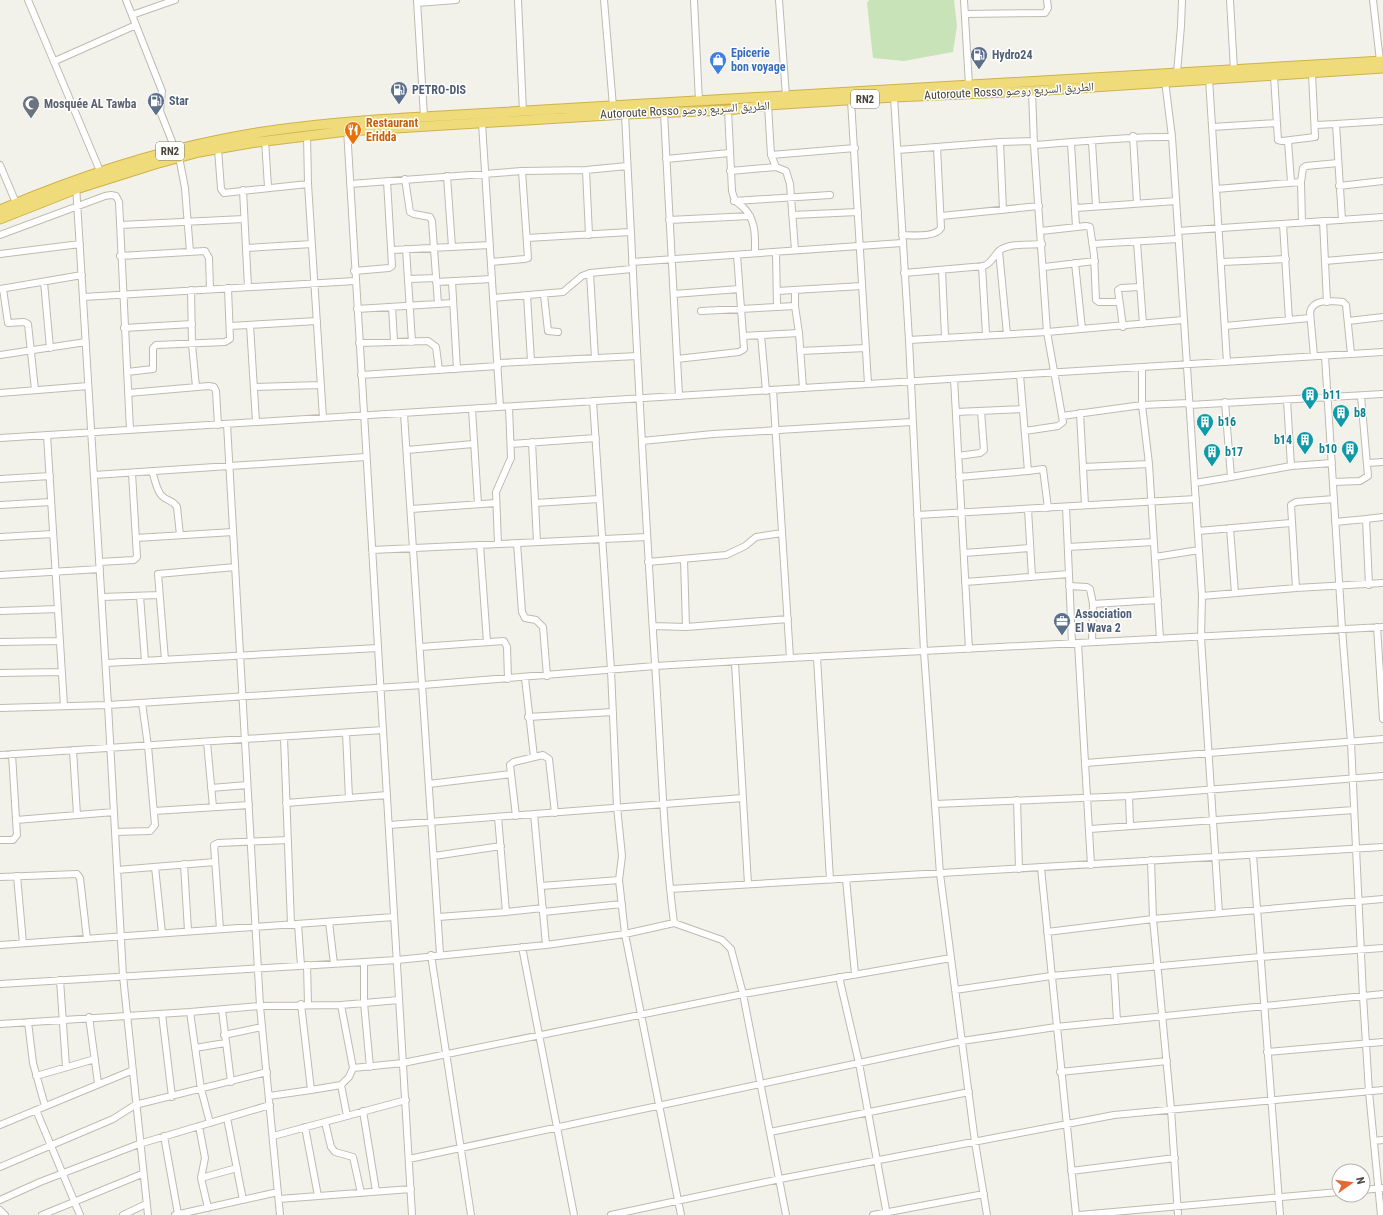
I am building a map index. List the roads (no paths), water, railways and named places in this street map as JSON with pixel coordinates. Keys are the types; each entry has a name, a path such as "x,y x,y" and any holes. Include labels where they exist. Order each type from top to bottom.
{"highway":[{"name":"Autoroute Rosso الطريق السريع روصو","path":"0,219 76,189 177,153 218,149 265,140 307,135 347,126 424,117 1177,73 1382,63"},
{"name":"Autoroute Rosso الطريق السريع روصو","path":"0,210 76,179 100,171 264,132 347,126 482,122 624,114 716,111 894,97 1274,76 1312,73 1382,63"},
{"path":"716,100 716,111"}],"street":[{"path":"28,0 100,171"},
{"path":"126,0 162,91 160,111 177,153 184,179 190,252"},
{"path":"132,15 174,0"},
{"path":"424,117 417,1 456,0"},
{"path":"518,0 523,112"},
{"path":"604,0 613,106"},
{"path":"694,0 699,101"},
{"path":"779,0 786,96"},
{"path":"964,0 969,85"},
{"path":"965,14 1045,13 1048,8 1047,0"},
{"path":"1177,73 1182,0"},
{"path":"1230,0 1234,70"},
{"path":"1373,0 1382,63"},
{"path":"55,62 136,25"},
{"path":"1274,76 1279,141 1313,138 1315,135 1312,73"},
{"path":"1209,79 1222,262 1227,362"},
{"path":"1165,81 1172,137 1195,483 1202,596 1201,638 1219,913"},
{"path":"1025,431 1058,426 1063,422 1053,372 1048,332 1034,143 1032,90"},
{"path":"894,97 909,340 924,652 940,874 975,1142 987,1215"},
{"path":"852,100 868,384"},
{"path":"768,106 771,155 776,167"},
{"path":"728,110 730,171 734,201 743,207 750,216 755,232 755,253"},
{"path":"664,113 679,396"},
{"path":"624,114 648,562 663,804 674,923"},
{"path":"1315,125 1383,121"},
{"path":"482,122 500,407"},
{"path":"1212,127 1277,123"},
{"path":"1336,124 1342,220"},
{"path":"347,126 354,271 412,1215"},
{"path":"307,135 308,184 322,418"},
{"path":"898,150 1000,142 1071,143 1092,142 1133,136 1172,137"},
{"path":"1133,136 1137,204"},
{"path":"265,140 268,187"},
{"path":"1288,140 1291,182"},
{"path":"1000,142 1003,210"},
{"path":"1092,142 1096,206"},
{"path":"1071,143 1076,227"},
{"path":"902,235 933,234 939,231 942,224 937,147"},
{"path":"771,155 855,148"},
{"path":"218,149 222,192 308,184"},
{"path":"666,159 729,153"},
{"path":"1302,223 1301,182 1303,168 1306,166 1338,163"},
{"path":"0,166 16,203"},
{"path":"350,184 447,176 485,175 522,171 586,170 627,166"},
{"path":"730,171 776,167 786,171 790,184 795,250"},
{"path":"586,170 589,235"},
{"path":"491,262 527,259 528,255 522,171"},
{"path":"447,176 452,247"},
{"path":"76,179 111,748 120,936 131,1071 148,1215"},
{"path":"405,179 410,212 430,217 432,221 438,304"},
{"path":"354,271 389,268 393,262 387,181"},
{"path":"1339,186 1383,181"},
{"path":"1216,189 1301,182"},
{"path":"243,190 248,287"},
{"path":"734,201 830,195"},
{"path":"0,235 77,208 105,196 116,196 119,202 120,256 130,430"},
{"path":"1076,208 1176,201"},
{"path":"941,216 1039,206"},
{"path":"792,215 858,212"},
{"path":"669,220 750,216"},
{"path":"1178,231 1383,217"},
{"path":"120,226 188,223 244,218"},
{"path":"1323,222 1328,302"},
{"path":"1283,224 1289,320"},
{"path":"1041,231 1090,227 1095,262 1096,301 1105,303 1119,302"},
{"path":"527,238 630,232"},
{"path":"1093,244 1178,239"},
{"path":"1137,242 1143,324"},
{"path":"0,254 80,244"},
{"path":"246,248 312,244"},
{"path":"493,298 544,295 563,292 582,276 590,273 672,259 902,244"},
{"path":"904,273 982,266 990,264 999,251 1012,246 1042,244"},
{"path":"392,250 490,245"},
{"path":"406,249 412,342"},
{"path":"120,256 205,251 208,255 210,289"},
{"path":"999,251 1007,334"},
{"path":"776,252 777,306"},
{"path":"677,359 742,352 744,349 736,254"},
{"path":"1325,261 1383,256"},
{"path":"1222,262 1286,259"},
{"path":"1044,267 1095,262"},
{"path":"1075,263 1082,329"},
{"path":"982,266 986,334"},
{"path":"942,270 945,337"},
{"path":"590,273 595,358"},
{"path":"35,390 28,324 24,322 8,323 6,320 1,289 82,276"},
{"path":"409,279 452,281 492,279"},
{"path":"83,297 355,281"},
{"path":"452,281 457,369"},
{"path":"44,282 50,348"},
{"path":"777,291 862,286"},
{"path":"1123,327 1119,302 1119,289 1140,287"},
{"path":"127,372 153,369 152,348 156,345 228,341 230,336 230,326 228,288"},
{"path":"674,294 739,289"},
{"path":"191,290 192,344 196,387"},
{"path":"795,290 795,306 799,333 803,388"},
{"path":"527,295 531,361"},
{"path":"544,295 548,331 558,332"},
{"path":"1314,356 1310,318 1312,305 1328,302 1345,303 1351,354"},
{"path":"357,309 453,303"},
{"path":"392,306 394,341"},
{"path":"701,311 795,306"},
{"path":"1348,321 1383,317"},
{"path":"1225,326 1310,318"},
{"path":"909,340 986,334 1123,327 1183,320"},
{"path":"230,326 316,321"},
{"path":"124,328 192,324"},
{"path":"250,325 256,422"},
{"path":"743,336 799,333"},
{"path":"761,335 766,390"},
{"path":"359,343 394,341 432,343 436,347 439,370"},
{"path":"0,355 86,342"},
{"path":"800,350 866,348"},
{"path":"0,438 1383,352"},
{"path":"361,374 457,369 531,361 637,356"},
{"path":"1325,356 1339,587 1351,742 1369,1092 1380,1188 1381,1215"},
{"path":"1142,367 1142,405 1152,502 1160,639"},
{"path":"1020,375 1028,471"},
{"path":"954,379 970,649"},
{"path":"254,387 320,385"},
{"path":"0,393 88,386"},
{"path":"128,393 209,386 214,387 216,391 218,425"},
{"path":"773,390 790,658"},
{"path":"1062,416 1142,405 1328,399 1383,394"},
{"path":"1333,482 1363,480 1368,476 1361,396"},
{"path":"1287,400 1291,466"},
{"path":"593,401 611,670 617,807 622,856 619,880 625,934 681,1215"},
{"path":"1225,402 1231,477"},
{"path":"498,544 496,492 510,463 511,444 509,407"},
{"path":"472,409 473,444 478,504"},
{"path":"956,412 1023,409"},
{"path":"958,456 980,453 984,450 981,411"},
{"path":"1080,413 1085,505"},
{"path":"404,414 440,954"},
{"path":"642,441 713,434 912,422"},
{"path":"227,424 260,1006 280,1215"},
{"path":"47,435 64,706"},
{"path":"511,444 596,438"},
{"path":"532,442 537,542"},
{"path":"407,450 473,444"},
{"path":"94,475 366,457"},
{"path":"1368,463 1383,462"},
{"path":"1195,483 1291,466 1332,463"},
{"path":"1083,467 1149,464"},
{"path":"959,477 1043,469 1048,508"},
{"path":"152,471 159,491 163,497 175,504 177,507 180,535"},
{"path":"99,562 136,559 132,473"},
{"path":"0,478 50,476"},
{"path":"535,503 600,499"},
{"path":"917,515 1196,499"},
{"path":"1296,588 1291,505 1293,503 1334,499"},
{"path":"0,504 51,502"},
{"path":"411,509 496,503"},
{"path":"1066,507 1069,574 1086,763 1091,864"},
{"path":"1028,509 1032,577"},
{"path":"1335,522 1383,517"},
{"path":"1366,519 1369,585"},
{"path":"1198,531 1291,523"},
{"path":"1230,528 1235,593"},
{"path":"136,538 233,532"},
{"path":"648,562 726,555 745,546 756,536 782,533"},
{"path":"0,537 53,534"},
{"path":"372,550 647,537"},
{"path":"1068,547 1154,542"},
{"path":"517,543 522,612 525,618 536,620 543,626 547,676"},
{"path":"480,545 487,642"},
{"path":"964,552 1030,548"},
{"path":"1155,557 1199,550"},
{"path":"684,559 686,627"},
{"path":"165,660 157,575 160,573 235,568"},
{"path":"0,575 100,569"},
{"path":"965,582 1069,574"},
{"path":"1202,596 1296,588 1383,584"},
{"path":"1070,586 1089,588 1093,604 1092,642"},
{"path":"102,596 159,595"},
{"path":"140,596 145,661"},
{"path":"1093,604 1158,600"},
{"path":"0,611 58,609"},
{"path":"653,626 686,627 788,619"},
{"path":"0,708 108,705 380,688 525,678 655,666 735,663 790,658 1092,642 1201,638 1380,627 1383,720"},
{"path":"420,647 501,640 506,643 508,679"},
{"path":"0,642 60,641"},
{"path":"106,663 378,648"},
{"path":"816,657 830,880"},
{"path":"735,663 748,884"},
{"path":"0,673 62,672"},
{"path":"525,678 528,717 534,757"},
{"path":"115,832 150,831 155,826 148,746 142,703"},
{"path":"528,717 613,712"},
{"path":"0,755 383,730"},
{"path":"346,733 349,798"},
{"path":"284,737 286,803 294,924 304,966 308,1004"},
{"path":"1086,763 1383,739"},
{"path":"207,742 213,807"},
{"path":"73,750 77,815"},
{"path":"0,840 15,838 17,835 12,754"},
{"path":"516,816 512,763 543,756 549,759 554,813"},
{"path":"429,784 512,774"},
{"path":"935,804 1130,796 1211,788 1383,776"},
{"path":"211,788 247,785"},
{"path":"286,803 387,795"},
{"path":"1130,796 1130,825"},
{"path":"389,825 432,823 743,798"},
{"path":"1017,800 1019,869"},
{"path":"154,811 249,805"},
{"path":"1090,829 1354,810"},
{"path":"16,820 114,812"},
{"path":"534,814 546,945"},
{"path":"498,817 506,912"},
{"path":"220,929 214,848 215,844 288,840"},
{"path":"434,856 501,846"},
{"path":"670,889 1383,847"},
{"path":"1253,855 1280,1215"},
{"path":"1151,860 1153,919 1167,1061 1178,1215"},
{"path":"117,870 215,862"},
{"path":"184,864 188,931"},
{"path":"155,867 162,933"},
{"path":"1041,868 1065,1124 1076,1215"},
{"path":"0,877 77,874 80,878 86,939"},
{"path":"17,876 23,943"},
{"path":"846,879 855,974"},
{"path":"541,886 619,880"},
{"path":"1047,932 1153,919 1383,899"},
{"path":"438,917 622,904"},
{"path":"0,945 394,917"},
{"path":"329,922 334,964"},
{"path":"0,984 397,960 440,954 546,945 625,934 674,923 722,940 727,943 732,952 743,994 786,1215"},
{"path":"522,947 558,1126 574,1215"},
{"path":"955,990 1051,976 1260,957 1383,948"},
{"path":"431,955 462,1147 471,1215"},
{"path":"353,1068 403,1064 743,994 951,958"},
{"path":"364,962 364,1003 370,1067"},
{"path":"1114,970 1117,1021"},
{"path":"839,977 859,1063 887,1214"},
{"path":"60,980 66,1067"},
{"path":"409,1159 962,1041 1056,1027 1383,994"},
{"path":"0,1024 89,1017 222,1010 260,1006 301,1004 341,1005 399,1000"},
{"path":"301,1004 310,1090"},
{"path":"269,1096 341,1085 349,1077 353,1068 341,1005"},
{"path":"222,1010 231,1082"},
{"path":"190,1012 201,1089 210,1123"},
{"path":"162,1014 172,1097"},
{"path":"89,1017 96,1059 98,1084"},
{"path":"28,1022 36,1076 45,1106"},
{"path":"224,1035 262,1027"},
{"path":"1267,1052 1383,1042"},
{"path":"195,1048 225,1043"},
{"path":"36,1076 96,1059"},
{"path":"1060,1072 1167,1061"},
{"path":"0,1126 131,1071"},
{"path":"0,1167 113,1119 135,1105 172,1097 267,1072"},
{"path":"341,1085 347,1116"},
{"path":"611,1215 780,1179 1126,1113 1383,1090"},
{"path":"770,1132 969,1092"},
{"path":"273,1136 406,1100"},
{"path":"0,1200 139,1144 270,1105"},
{"path":"36,1110 80,1215"},
{"path":"363,1111 376,1192"},
{"path":"227,1118 243,1200"},
{"path":"325,1122 331,1147 334,1152 353,1157 361,1193"},
{"path":"199,1126 205,1158 201,1178 208,1208"},
{"path":"305,1127 318,1196"},
{"path":"164,1136 176,1215 278,1192"},
{"path":"1374,1141 1383,1140"},
{"path":"1071,1171 1174,1158"},
{"path":"201,1178 237,1168"},
{"path":"42,1215 142,1174"},
{"path":"278,1200 411,1189"},
{"path":"1079,1215 1331,1193"},
{"path":"873,1215 887,1214 984,1194"},
{"path":"123,1215 146,1204"},
{"path":"0,1210 5,1215"}],"place":[{"name":"Hydro24","path":"979,70"},
{"name":"Epicerie bon voyage","path":"718,75"},
{"name":"PETRO-DIS","path":"399,105"},
{"name":"Star","path":"156,116"},
{"name":"Mosquée AL Tawba","path":"31,119"},
{"name":"Restaurant Eridda","path":"353,145"},
{"name":"b11","path":"1310,410"},
{"name":"b8","path":"1341,428"},
{"name":"b16","path":"1205,437"},
{"name":"b14","path":"1305,455"},
{"name":"b10","path":"1350,464"},
{"name":"b17","path":"1212,467"},
{"name":"Association El Wava 2","path":"1062,636"}]}
